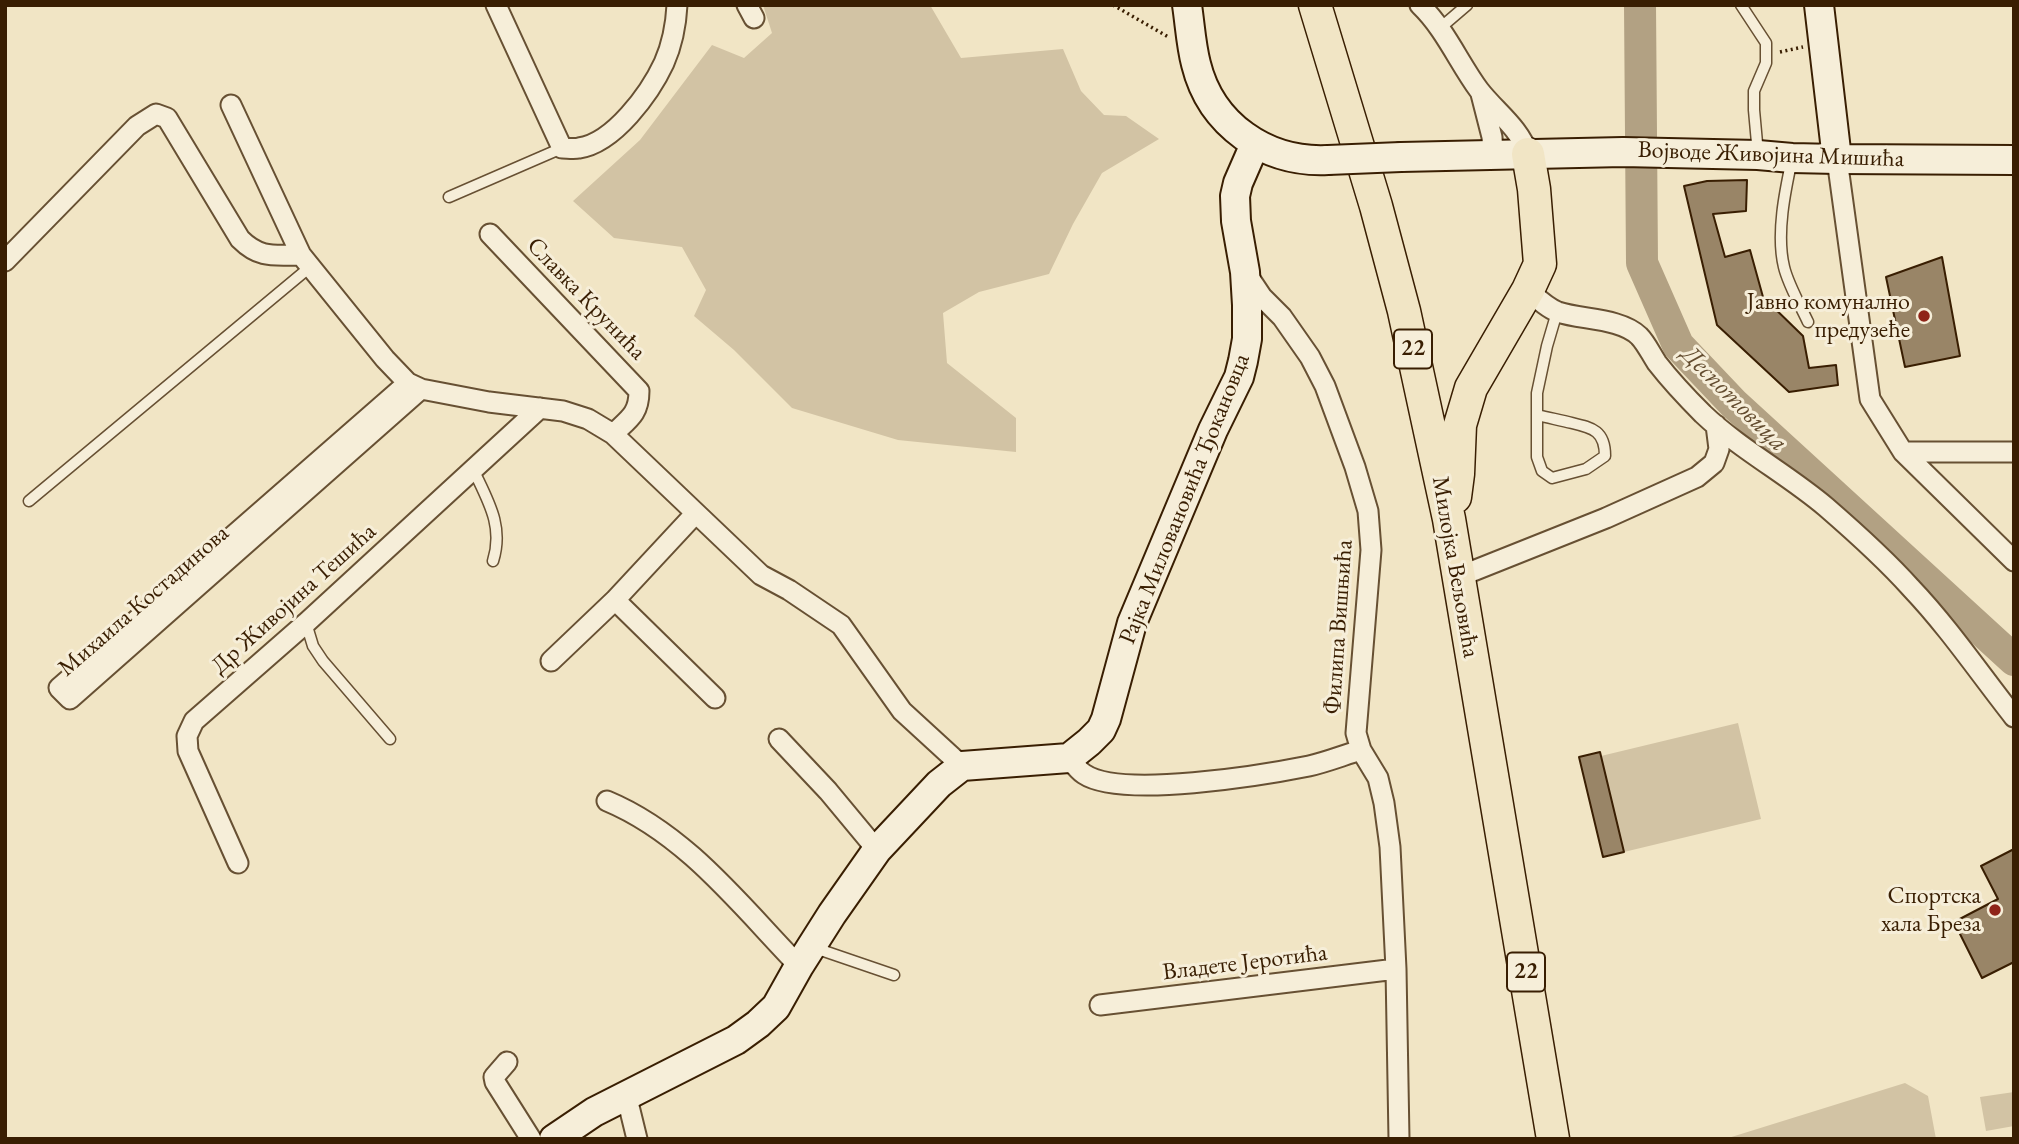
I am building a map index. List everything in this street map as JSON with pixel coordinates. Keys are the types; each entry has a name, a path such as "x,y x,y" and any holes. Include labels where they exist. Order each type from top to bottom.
{"main road":[{"name":"Милојка Вељовића","path":"1315,6 1376,206 1404,311 1449,519 1553,1139"},
{"path":"1449,519 1457,488 1460,425 1468,397 1478,373 1528,290 1540,264 1534,189 1510,154"}],"street":[{"path":"496,5 562,148 579,148 600,140 640,102 664,63 673,38 677,5"},
{"name":"Војводе Живојина Мишића","path":"1188,5 1193,51 1200,78 1214,105 1231,125 1255,144 1279,154 1308,161 1623,152 1837,159 2014,160"},
{"path":"1420,5 1480,90 1519,134 1510,154 1492,137 1480,90"},
{"path":"1819,5 1870,399 1903,452 2014,561"},
{"path":"231,105 306,261 385,359 415,386 489,402 563,411 588,419 613,434 761,575 789,590 841,625 902,711 962,766"},
{"path":"5,261 137,126 156,114 167,118 240,239 251,250 306,261"},
{"name":"Рајка Миловановића Ђокановца","path":"1069,758 1101,730 1132,624 1244,361 1247,339 1245,272 1236,221 1235,196 1255,144"},
{"name":"Славка Крунића","path":"490,234 639,391 639,404 634,414 613,434"},
{"name":"Филипа Вишњића","path":"1245,272 1262,298 1282,317 1310,357 1325,386 1368,511 1371,550 1356,733 1361,750 1378,778 1390,847 1396,969 1399,1139"},
{"path":"1528,290 1557,312 1604,321 1639,335 1658,364 1683,394 1716,425 1823,505 1872,548 1913,590 2014,718"},
{"name":"Михаила Костадинова","path":"415,386 70,699 59,688 415,386"},
{"name":"Др Живојина Тешића","path":"239,863 188,751 187,736 194,721 540,408"},
{"path":"1458,577 1606,518 1698,477 1714,463 1719,449 1716,425"},
{"path":"1903,452 2014,452"},
{"path":"551,661 615,600 695,514"},
{"path":"615,600 715,698"},
{"path":"779,739 828,791 877,850"},
{"path":"554,1139 594,1112 736,1040 758,1024 776,1007 805,956 877,850 939,784 962,766 1069,758 1084,774 1103,780 1129,784 1176,785 1311,765 1361,750"},
{"path":"607,801 631,811 694,856 805,956"},
{"name":"Владете Јеротића","path":"1100,1005 1396,969"},
{"path":"507,1062 498,1070 494,1077 495,1082 531,1139"},
{"path":"626,1094 637,1139"}],"lane":[{"path":"1439,29 1467,5"},
{"path":"1741,5 1766,43 1766,63 1754,91 1758,155"},
{"path":"449,197 562,148"},
{"path":"1792,158 1785,191 1782,230 1784,267 1808,322"},
{"path":"29,501 306,261"},
{"path":"1537,415 1592,428 1601,436 1605,456 1586,469 1552,478 1542,471 1536,457 1537,393 1557,312"},
{"path":"473,470 498,531 498,547 493,562"},
{"path":"306,622 313,646 323,661 390,739"},
{"path":"805,956 894,975"}],"path":[{"path":"1113,5 1193,51"},
{"path":"1767,54 1824,44"}],"shaded area":[{"path":"763,5 930,5 961,58 1063,49 1081,91 1104,115 1126,116 1159,139 1102,173 1049,274 979,292 943,313 947,363 1016,418 1016,452 898,440 792,408 734,350 694,316 706,290 682,247 614,238 573,201 640,140 712,45 744,58 772,33"},
{"path":"1738,723 1761,819 1624,852 1601,756"},
{"path":"1905,1083 1928,1096 1936,1139 1725,1139"},
{"path":"2014,1092 2014,1126 1986,1131 1980,1097"}],"building":[{"path":"1747,180 1746,211 1713,214 1725,257 1750,250 1763,297 1803,336 1809,368 1836,365 1838,385 1789,392 1717,325 1684,186 1707,181"},
{"name":"Јавно комунално предузеће","path":"1942,257 1960,356 1905,367 1886,277"},
{"path":"1600,752 1624,852 1603,857 1579,757"},
{"name":"Спортска хала Бреза","path":"2014,849 2014,962 1982,978 1954,922 1998,899 1981,866"}],"waterway":[{"name":"Деспотовица","path":"1640,5 1642,263 1678,345 1733,403 2014,660"}],"place":[{"name":"Јавно комунално предузеће","path":"1924,316"},
{"name":"Спортска хала Бреза","path":"1995,910"}]}
